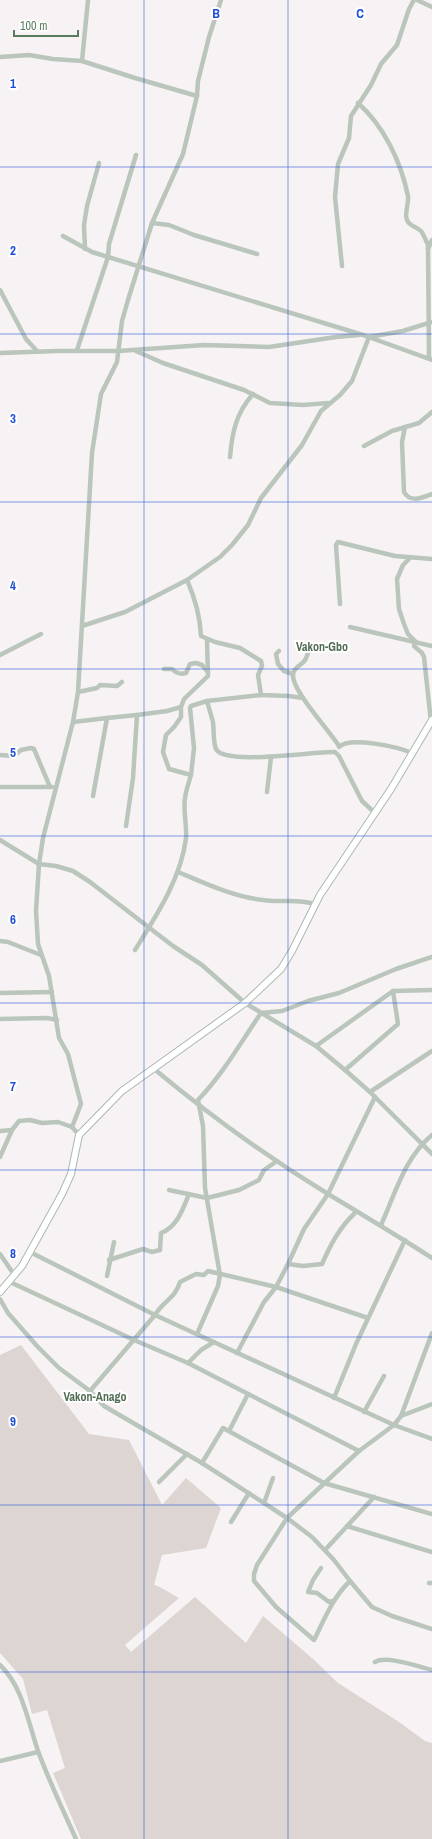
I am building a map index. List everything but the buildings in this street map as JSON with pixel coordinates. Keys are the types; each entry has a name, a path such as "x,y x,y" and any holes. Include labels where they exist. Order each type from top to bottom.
{"main road":[{"path":"0,1292 15,1276 59,1201 67,1182 79,1135 114,1098 245,1002 287,961 315,904 375,812 431,721"}],"street":[{"path":"82,61 88,0"},
{"path":"72,1127 81,1104 68,1054 60,1038 49,976 41,955 36,933 38,864 43,838 73,722 78,692 92,453 101,394 114,369 122,321 152,223 184,154 197,96 198,81 209,37 221,0"},
{"path":"342,266 335,197 338,164 349,138 351,116 371,85 381,64 396,44 409,9 419,1 432,7"},
{"path":"0,57 29,55 53,59 82,61 197,96"},
{"path":"63,236 85,249 108,257 363,335 431,359 431,323 427,304 428,249 422,233 408,222 406,218 409,206 408,196 392,148 369,112 358,103"},
{"path":"77,350 108,257 109,244 114,232 136,155"},
{"path":"85,249 84,225 86,206 99,163"},
{"path":"152,223 169,225 194,235 256,254"},
{"path":"428,249 432,240"},
{"path":"0,290 26,339 38,351"},
{"path":"369,337 431,323"},
{"path":"0,353 77,350 134,351 204,345 269,347 336,337 363,335"},
{"path":"82,626 125,612 187,580 220,556 232,545 248,525 261,498 302,445 321,410 340,395 352,381 369,337"},
{"path":"134,351 162,363 253,394 270,403 312,405 330,402"},
{"path":"230,458 236,419 245,403 253,394"},
{"path":"364,446 392,431 419,423 432,412"},
{"path":"406,427 402,442 404,492 407,497 418,499 432,494"},
{"path":"340,604 336,546 338,542 395,556 432,559"},
{"path":"410,558 403,565 397,579 399,609 408,634 416,642"},
{"path":"187,580 194,596 200,619 201,636 207,640 240,648 258,658"},
{"path":"350,627 432,646"},
{"path":"0,655 40,634"},
{"path":"191,774 169,769 163,752 166,735 174,727 180,716 181,707 189,692 206,679 208,672 207,640"},
{"path":"416,642 414,646 422,653 424,658 431,721"},
{"path":"293,674 298,666 306,659 310,648"},
{"path":"279,651 276,654 278,664 284,672 293,674"},
{"path":"256,652 262,663 258,675 261,695"},
{"path":"164,669 172,669 182,675 186,673 190,664 196,662 208,672"},
{"path":"293,674 303,698 339,746"},
{"path":"78,692 97,688 100,685 117,686 122,682"},
{"path":"135,950 150,926 178,872 186,838 185,799 191,774 194,748 191,706 208,701 261,695 303,698"},
{"path":"208,701 213,722 216,749 220,753 228,757 252,758 335,752 340,756 362,801 375,812"},
{"path":"73,722 167,711 181,707"},
{"path":"126,826 133,778 137,715"},
{"path":"93,796 107,718"},
{"path":"335,752 339,746 347,743 360,742 402,749 412,753"},
{"path":"0,755 14,756 21,750 31,748 34,749 50,787"},
{"path":"267,792 271,757"},
{"path":"0,787 56,787"},
{"path":"0,840 38,864 56,866 73,871 90,882 150,926 173,946 202,965 245,1002 316,1046 370,1092 432,1154"},
{"path":"178,872 207,884 250,898 272,901 297,900 315,904"},
{"path":"0,941 8,942 41,955"},
{"path":"261,1013 282,1011 308,1001 339,993 377,977 432,957"},
{"path":"316,1046 393,991 432,990"},
{"path":"345,1070 398,1024 393,991"},
{"path":"0,993 52,992"},
{"path":"196,1334 218,1286 220,1273 207,1198 203,1126 198,1100 236,1052 261,1013"},
{"path":"0,1019 47,1018 57,1020"},
{"path":"370,1092 432,1051"},
{"path":"153,1068 198,1104 277,1160 328,1194 381,1225 432,1258"},
{"path":"237,1353 264,1302 276,1287 304,1229 328,1194 375,1097"},
{"path":"0,1157 12,1130 19,1121 23,1120 42,1123 58,1122 72,1127 79,1135"},
{"path":"0,1131 12,1130"},
{"path":"381,1225 407,1166 422,1143 432,1135"},
{"path":"169,1190 207,1198 239,1190 259,1180 264,1170 277,1160"},
{"path":"109,1260 143,1249 152,1252 160,1250 161,1232 166,1231 180,1215 189,1194"},
{"path":"288,1264 303,1266 322,1264 330,1246 346,1221 354,1214"},
{"path":"334,1398 356,1344 405,1240"},
{"path":"107,1276 109,1260 114,1242"},
{"path":"30,1252 155,1315 364,1412 432,1439"},
{"path":"0,1254 15,1276"},
{"path":"90,1391 155,1315 164,1302 177,1293 180,1282 196,1274 204,1275 208,1271 276,1287 368,1318"},
{"path":"10,1282 134,1340 188,1363 359,1451"},
{"path":"0,1298 8,1313 37,1346 59,1368 90,1391 104,1406 202,1463 287,1518 312,1537 325,1550 372,1607 392,1616 432,1629"},
{"path":"350,1581 333,1601 314,1640 276,1608 254,1581 254,1574 257,1565 287,1518 359,1451 394,1425 401,1416 432,1333"},
{"path":"188,1363 201,1350 214,1342"},
{"path":"364,1412 384,1376"},
{"path":"229,1431 248,1394"},
{"path":"401,1416 426,1408 432,1404"},
{"path":"426,1408 432,1409"},
{"path":"202,1463 223,1428 324,1483 432,1514"},
{"path":"159,1482 187,1454"},
{"path":"264,1503 273,1478"},
{"path":"231,1522 249,1493"},
{"path":"325,1550 374,1497"},
{"path":"347,1526 432,1552"},
{"path":"321,1568 313,1580 308,1592 317,1593 329,1602 333,1601"},
{"path":"376,1662 379,1660 388,1659 432,1670"},
{"path":"0,1666 10,1675 17,1688 38,1752 76,1839"},
{"path":"0,1761 38,1752"}],"shaded area":[{"path":"21,1345 89,1434 129,1440 162,1505 186,1478 221,1508 206,1548 162,1555 154,1585 179,1598 125,1645 131,1652 195,1597 246,1643 263,1616 313,1659 338,1683 399,1722 425,1741 432,1743 432,1839 81,1839 53,1773 65,1768 47,1710 32,1714 23,1679 0,1653 0,1355"}],"district":[{"name":"Vakon-Gbo","path":"322,647"},
{"name":"Vakon-Anago","path":"95,1397"}]}
